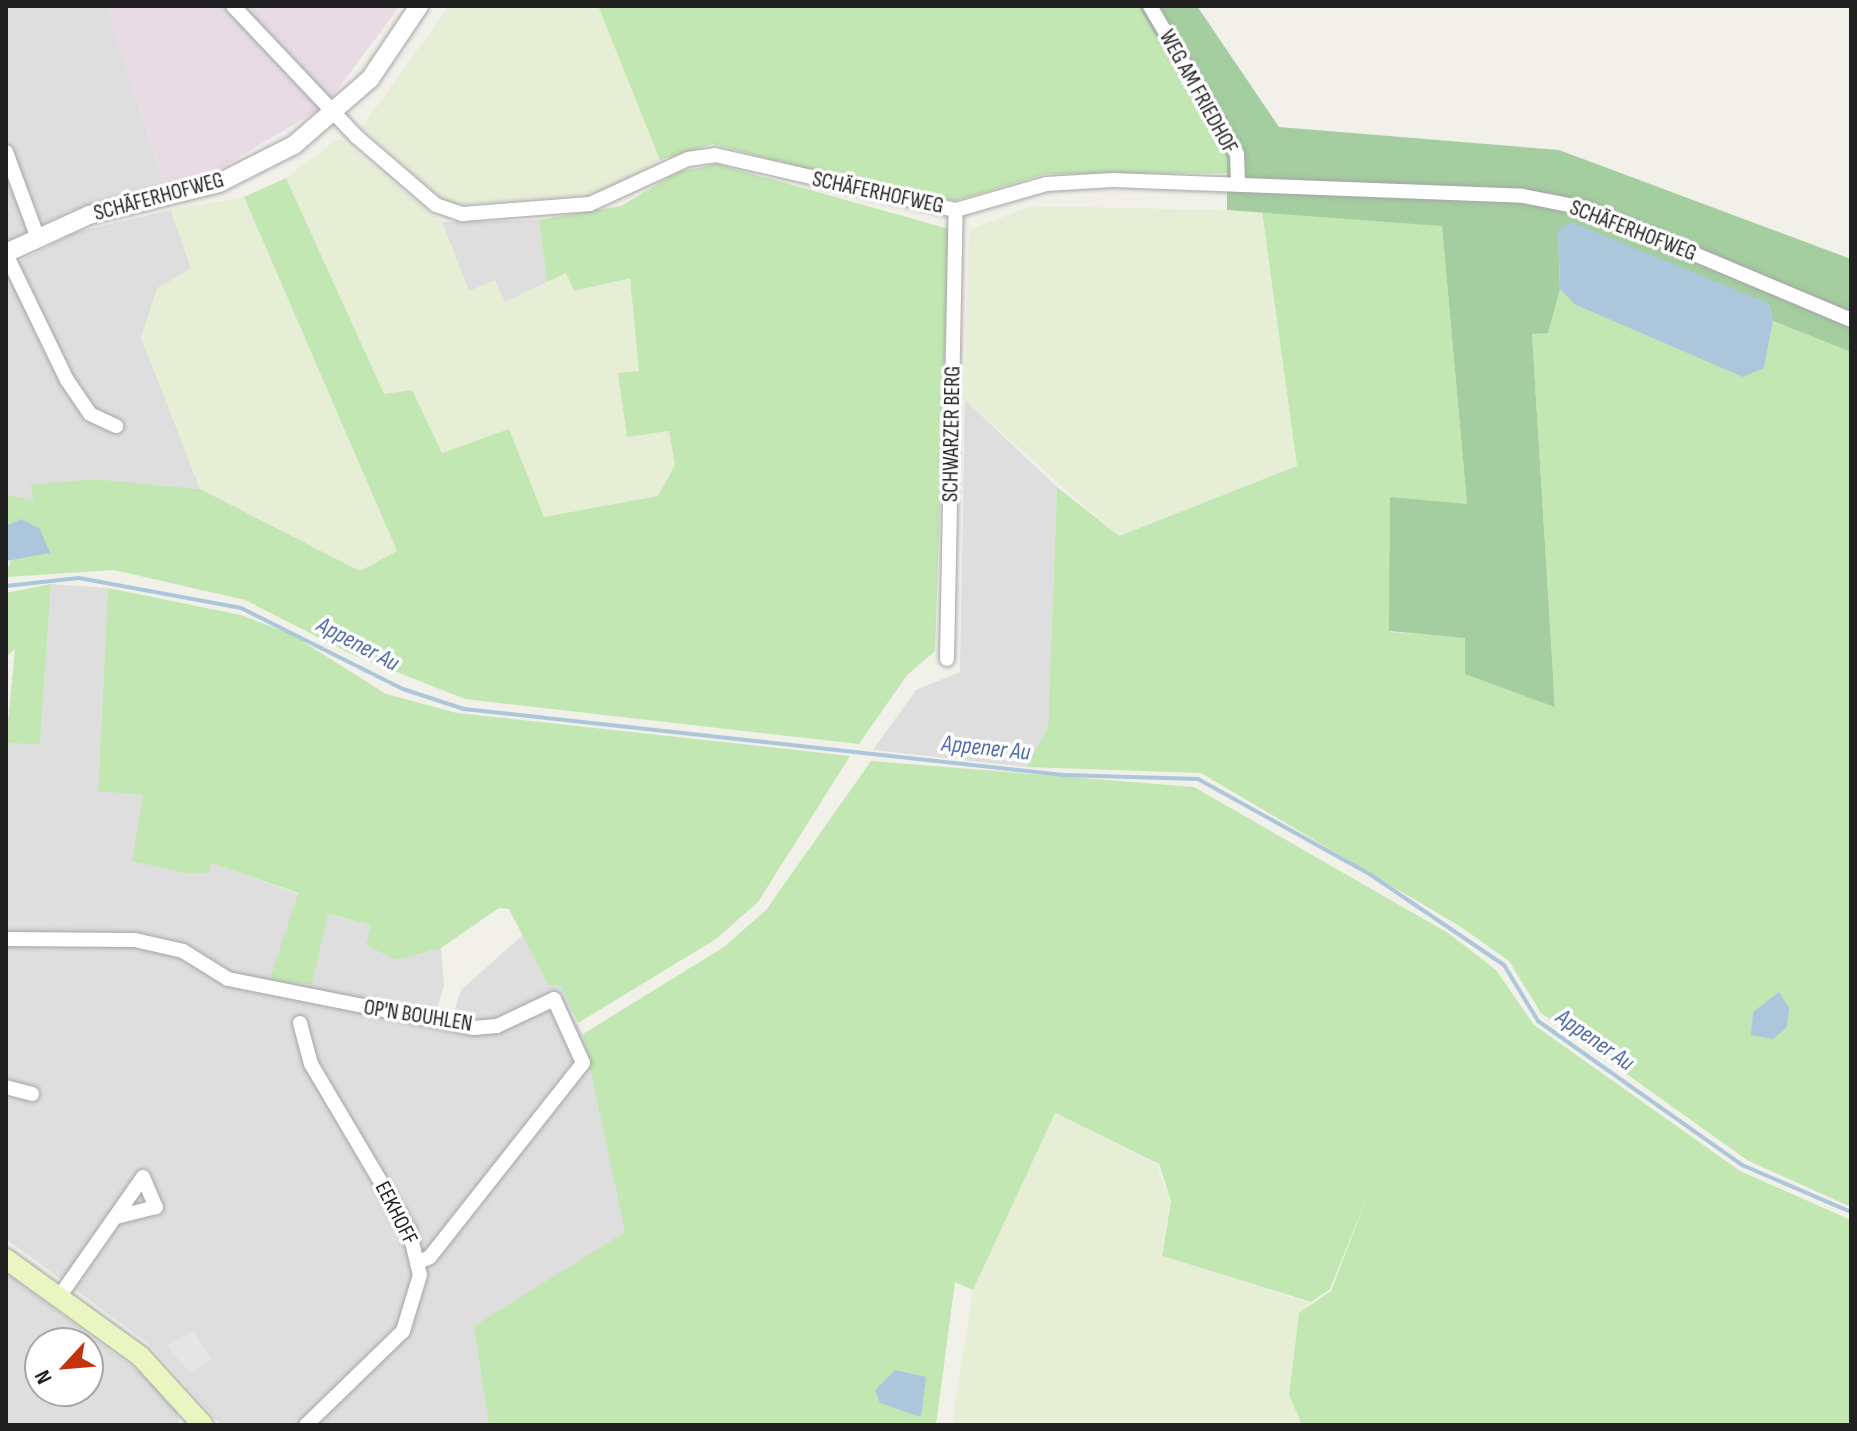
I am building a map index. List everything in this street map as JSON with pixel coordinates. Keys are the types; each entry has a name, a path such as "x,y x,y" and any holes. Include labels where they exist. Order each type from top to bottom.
{"main road":[{"path":"6,1259 140,1356 200,1424"}],"street":[{"path":"233,6 335,115 419,6"},
{"name":"WEG AM FRIEDHOF","path":"1150,6 1237,154 1238,181"},
{"name":"SCHÄFERHOFWEG","path":"6,254 37,236 219,183 335,115 436,205 462,214 590,204 688,159 715,155 956,210 1046,184 1238,181 1523,196 1585,208 1851,320"},
{"path":"6,152 37,236"},
{"name":"SCHWARZER BERG","path":"947,659 956,210"},
{"path":"6,254 67,380 90,414 116,426"},
{"name":"OP'N BOUHLEN","path":"6,939 135,940 183,951 228,979 473,1028 497,1026 554,999 583,1063 430,1257 419,1262"},
{"name":"EEKHOFF","path":"300,1023 311,1064 409,1230 419,1262 419,1289 403,1331 306,1425"},
{"path":"6,1087 32,1094"},
{"path":"59,1297 116,1217"}],"shaded area":[{"path":"6,6 107,6 164,184 73,210 6,243"},
{"path":"107,6 400,6 325,106 221,168 164,184"},
{"path":"171,210 191,269 191,461 200,489 95,479 30,486 35,502 6,494 6,268 76,232"},
{"path":"539,220 547,282 505,302 469,291 442,222"},
{"path":"965,400 1057,487 1048,727 1026,767 873,750 916,690 960,672"},
{"path":"51,584 108,588 98,790 143,795 210,862 298,894 271,979 312,985 327,914 371,925 396,960 441,948 444,986 435,1015 452,1018 461,990 525,933 548,985 560,985 593,1059 626,1232 475,1326 489,1425 221,1425 149,1344 6,1239 6,743 40,743"},
{"path":"6,1273 79,1327 24,1327 24,1407 104,1407 104,1346 147,1378 176,1410 180,1425 6,1425"},
{"path":"194,1330 211,1360 190,1373 167,1346"}],"green space":[{"path":"449,6 598,6 660,160 608,193 449,205 362,127"},
{"path":"598,6 1138,6 1227,158 1227,173 1045,174 958,200 923,200 713,144 660,160"},
{"path":"1138,6 1197,6 1279,127 1559,150 1851,259 1851,352 1773,321 1768,303 1558,230 1560,289 1548,333 1532,334 1555,707 1465,674 1465,638 1389,631 1390,497 1467,504 1442,226 1227,210 1227,158"},
{"path":"339,138 442,222 469,291 495,280 505,302 566,273 574,291 630,277 639,372 619,374 627,437 669,431 675,465 658,496 543,517 509,430 442,453 412,390 384,395 286,178"},
{"path":"717,164 949,229 935,651 907,675 859,744 465,699 351,654 245,600 114,570 6,577 21,519 6,526 6,494 34,501 30,485 95,479 200,489 360,571 397,551 244,197 286,178 384,394 412,390 442,453 509,429 544,517 658,496 675,465 669,431 627,437 618,373 639,371 630,278 574,291 566,273 547,282 539,220 621,206 678,172"},
{"path":"244,197 397,551 360,571 200,489 141,338 157,288 191,269 171,210"},
{"path":"1032,206 1262,211 1297,466 1118,536 965,400 969,230"},
{"path":"1262,211 1442,225 1467,504 1390,632 1465,637 1555,706 1532,334 1548,332 1560,289 1574,304 1764,368 1773,321 1851,352 1851,1207 1747,1160 1541,1013 1509,961 1461,927 1201,773 1026,767 1048,727 1057,487 1119,536 1297,466"},
{"path":"51,584 40,744 6,743 15,649 6,657 6,593"},
{"path":"108,588 241,615 291,634 386,694 457,713 850,756 758,902 716,939 578,1023 560,985 548,985 509,909 499,908 441,948 396,960 366,945 371,925 328,914 312,985 270,979 298,893 211,863 209,873 185,873 132,861 143,795 98,791"},
{"path":"871,761 1194,787 1448,933 1496,970 1534,1025 1740,1171 1851,1220 1851,1425 1302,1425 1289,1395 1299,1313 1331,1291 1369,1192 1330,1289 1311,1302 1162,1256 1171,1201 1159,1164 1055,1113 973,1290 955,1282 936,1425 489,1425 474,1326 625,1232 583,1034 724,947 766,910"},
{"path":"1054,1113 1157,1165 1170,1201 1161,1256 1312,1304 1299,1313 1289,1394 1302,1425 952,1425 973,1290"}],"water":[{"path":"1571,222 1768,303 1773,321 1764,368 1743,377 1574,304 1560,289 1558,230"},
{"path":"21,519 40,529 50,553 6,561 6,526"},
{"path":"1779,992 1789,1008 1787,1027 1773,1039 1751,1035 1753,1012"},
{"path":"895,1370 926,1377 921,1417 880,1403 875,1390"}],"waterway":[{"name":"Appener Au","path":"6,586 79,578 241,608 403,689 464,709 1063,775 1198,779 1371,875 1504,965 1538,1021 1742,1165 1851,1212"}]}
